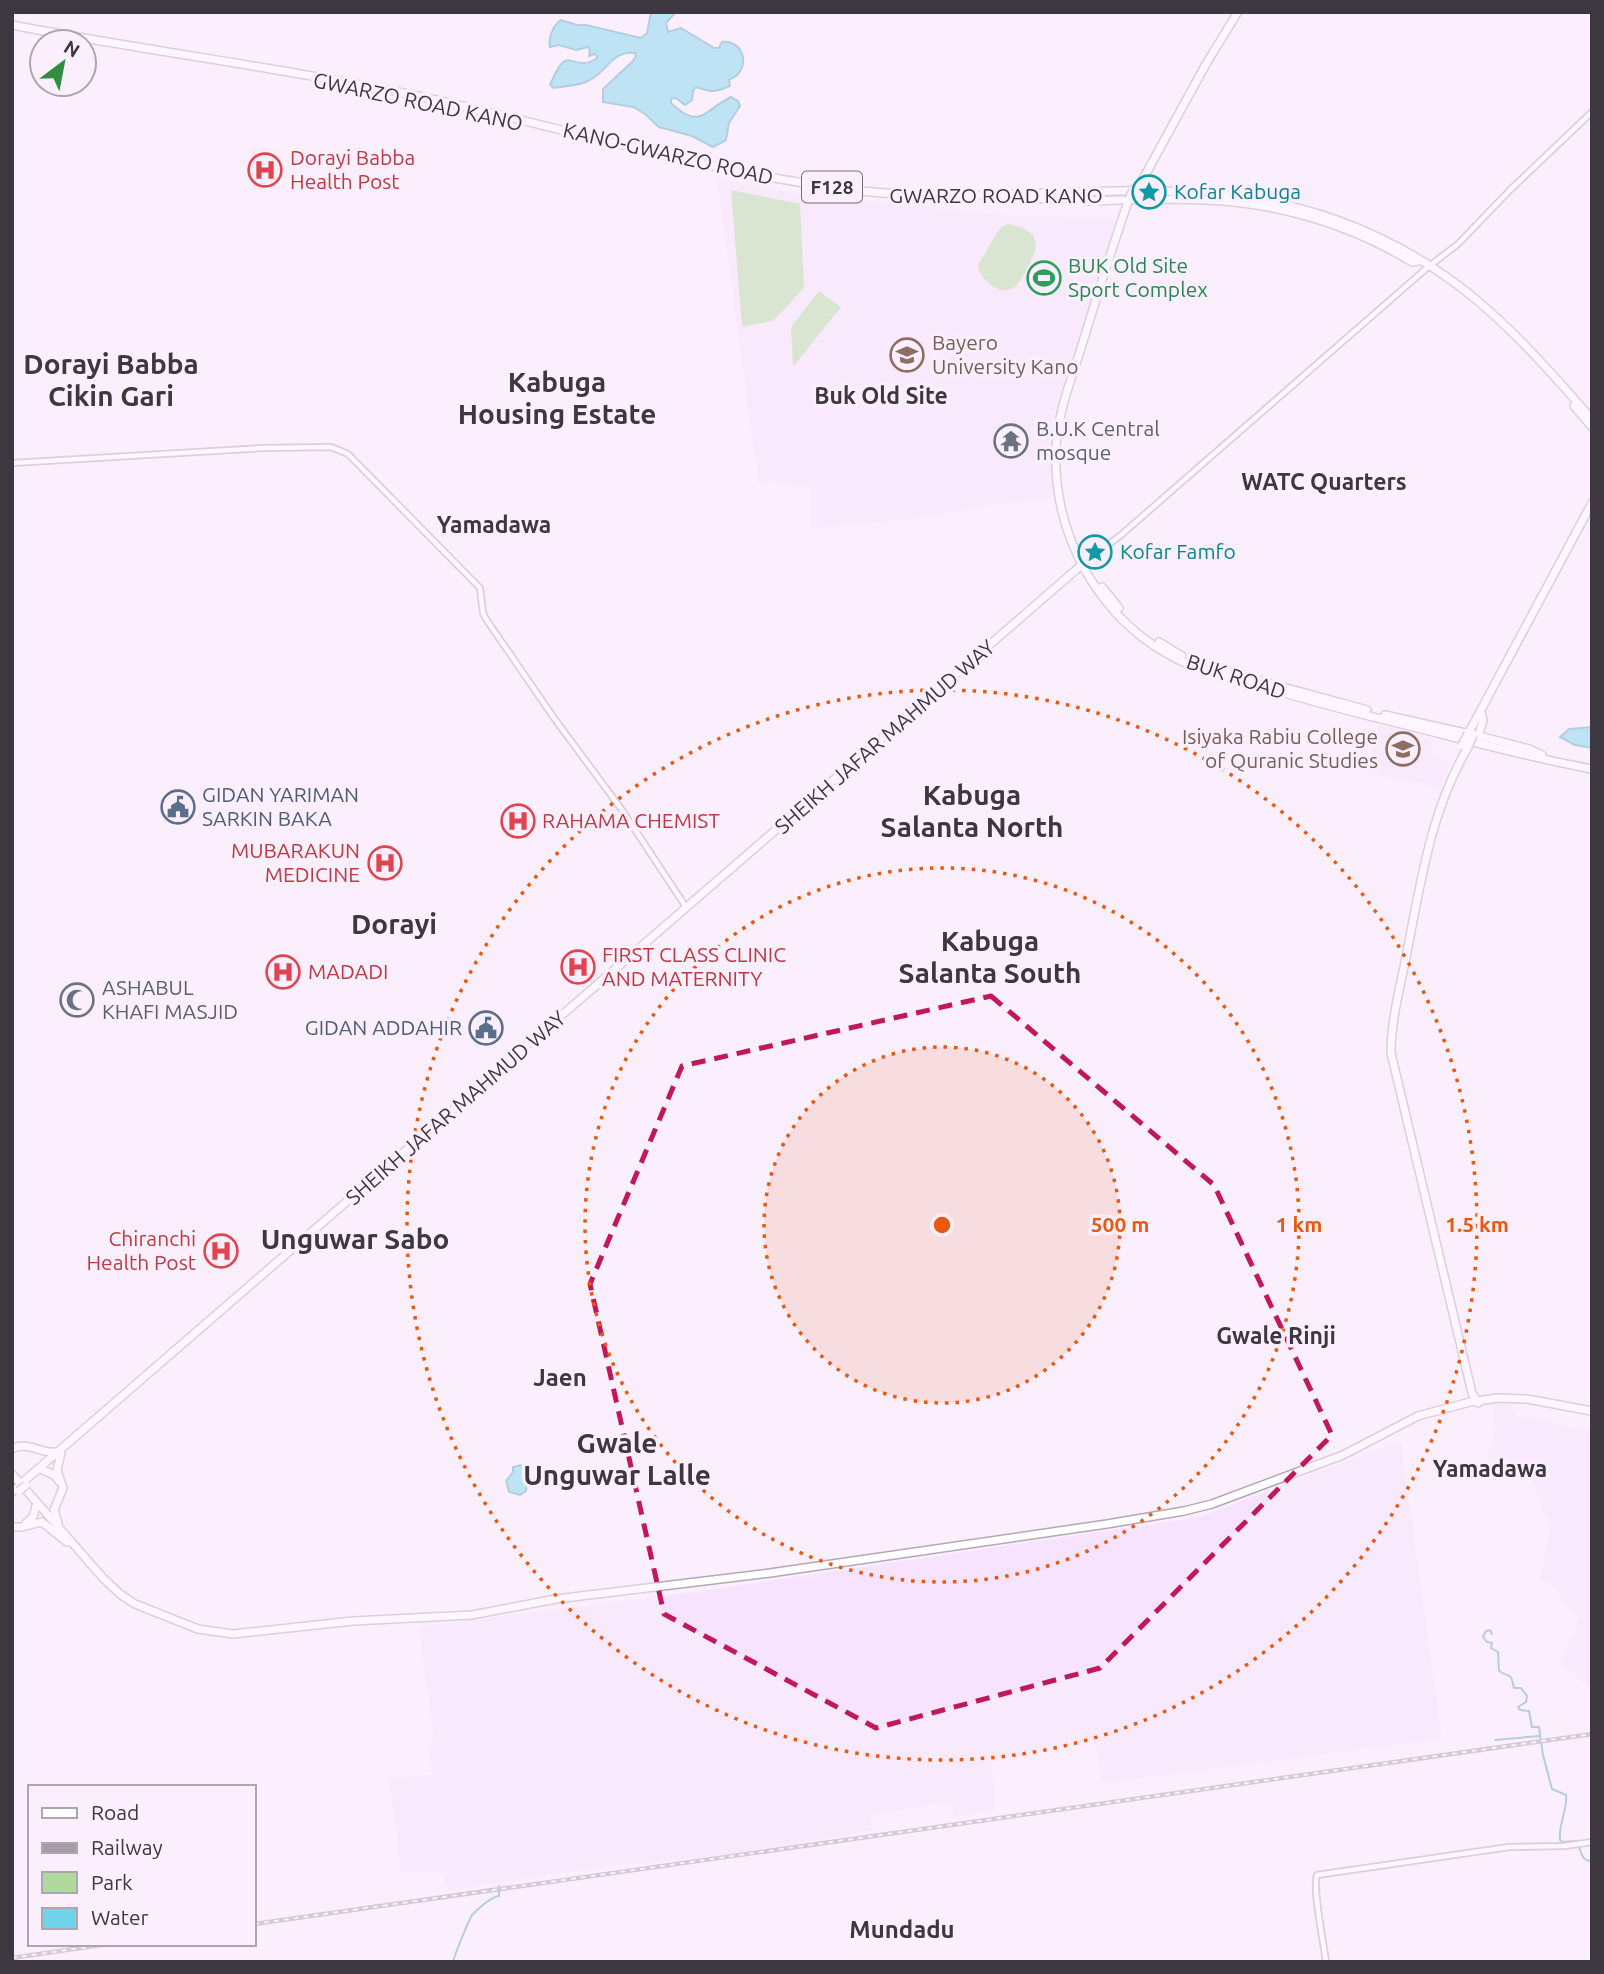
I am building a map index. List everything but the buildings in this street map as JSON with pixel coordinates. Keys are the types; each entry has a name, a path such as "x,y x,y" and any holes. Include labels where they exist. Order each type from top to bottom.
{"main road":[{"path":"1133,194 1203,64 1236,12"},
{"name":"KANO-GWARZO ROAD","path":"12,28 330,79 758,178 873,191 1081,195 1185,192 1233,195 1295,206 1367,232 1465,288 1515,333 1592,419"},
{"name":"F128","path":"98,44 271,71"},
{"path":"1185,192 1178,189 1133,194 1119,200 1088,201 1081,195 1088,191 1133,194 1195,197"},
{"name":"BUK ROAD","path":"1093,317 1125,210 1133,194"},
{"name":"BUK ROAD","path":"1133,194 1061,412 1056,450 1057,485 1063,520 1084,565 1128,618 1152,638 1182,656 1387,718 1592,767"},
{"name":"GWARZO ROAD KANO","path":"1081,195 1195,197 1258,204 1300,213 1378,242 1429,266 1512,334 1592,427"},
{"path":"1119,200 1125,204 1125,210"},
{"path":"1480,715 1592,503"},
{"path":"1474,1403 1389,1053 1389,1040 1431,824 1465,746 1467,734 1592,511"},
{"name":"SHEIKH JAFAR MAHMUD WAY","path":"15,1492 1084,565"},
{"name":"SHEIKH JAFAR MAHMUD WAY","path":"60,1453 1084,565"},
{"path":"1480,715 1483,721 1479,733 1483,737"},
{"path":"1387,718 1483,737 1529,749 1542,757"},
{"path":"1387,718 1398,726 1465,746 1532,759 1542,757"},
{"path":"12,1476 114,1590 127,1599 198,1629 222,1634 354,1621 472,1615 1184,1511 1234,1496 1331,1460 1410,1420 1440,1411 1474,1403 1527,1399 1592,1412"},
{"path":"12,1452 27,1446 45,1454 60,1453 57,1470 63,1487 54,1513 69,1541"},
{"path":"12,1452 23,1448 30,1449 38,1455 42,1469 57,1477 59,1491 53,1500 37,1505"},
{"path":"12,1525 27,1522 37,1505"},
{"path":"12,1525 21,1527 42,1522 69,1541"}],"street":[{"path":"1084,565 1429,266 1458,244 1505,194 1592,112"},
{"path":"12,463 263,448 331,447 348,454 480,589 486,619 554,719 622,810 687,908"},
{"path":"1326,1962 1316,1894 1317,1875 1509,1847 1563,1846 1592,1842"}],"highlighted area":[{"path":"991,996 1214,1185 1332,1435 1100,1668 876,1728 664,1614 590,1284 682,1066"}],"shaded area":[{"name":"Dorayi Babba Health Post","path":"251,147 276,151 280,189 253,190"},
{"name":"Bayero University Kano","path":"717,179 809,196 989,214 1116,219 1052,428 1054,496 902,520 811,528 811,487 758,481"},
{"name":"Isiyaka Rabiu College of Quranic Studies","path":"1379,723 1435,740 1430,757 1451,762 1440,788 1366,772"},
{"path":"1511,1402 1514,1415 1592,1431 1592,1688 1560,1664 1580,1617 1558,1595 1556,1587 1540,1579 1550,1528 1526,1465 1486,1458 1495,1432 1493,1403"},
{"path":"1401,1441 1442,1739 1103,1783 1094,1741 1007,1758 992,1758 995,1811 954,1817 951,1802 871,1815 872,1831 729,1854 572,1871 448,1891 443,1873 401,1873 389,1779 432,1775 428,1742 434,1740 418,1627 708,1590 1200,1517"}],"green space":[{"path":"731,190 800,204 804,288 773,321 742,327"},
{"path":"1008,224 1023,228 1033,235 1036,247 1018,284 1004,290 992,286 982,276 978,265 1000,228"},
{"path":"819,291 841,307 793,367 791,327"}],"water":[{"path":"651,12 676,12 666,23 668,32 681,28 714,48 719,48 722,42 728,42 741,52 743,63 737,75 729,80 730,86 713,91 696,87 692,100 685,105 676,98 671,99 671,103 681,111 696,117 731,97 738,101 740,106 729,123 726,140 713,147 692,136 659,127 633,107 603,102 603,89 633,61 635,53 620,55 584,83 554,88 550,85 561,64 570,60 587,63 597,56 589,56 588,47 576,50 559,45 550,47 552,32 561,20 641,38 647,33"},
{"path":"1592,727 1592,748 1575,745 1560,737 1569,729"},
{"path":"521,1465 527,1484 526,1491 520,1495 509,1492 506,1481 513,1472 513,1467"}],"waterway":[{"path":"1492,1634 1490,1630 1486,1631 1483,1637 1492,1643 1491,1648 1498,1652 1499,1671 1510,1676 1514,1688 1521,1688 1527,1696 1526,1702 1518,1707 1520,1710 1529,1711 1532,1727 1539,1727 1552,1789 1566,1795 1560,1840 1576,1841"},
{"path":"1495,1740 1539,1736"},
{"path":"1578,1845 1584,1858 1592,1861"},
{"path":"453,1962 472,1915 499,1896 499,1891"}],"railway":[{"path":"256,1924 1592,1734"},
{"path":"12,1958 94,1946"}],"place":[{"name":"Dorayi Babba Health Post","path":"265,170"},
{"name":"Kofar Kabuga","path":"1149,192"},
{"name":"BUK Old Site Sport Complex","path":"1044,278"},
{"name":"Bayero University Kano","path":"907,355"},
{"name":"B.U.K Central mosque","path":"1011,441"},
{"name":"Kofar Famfo","path":"1095,552"},
{"name":"Isiyaka Rabiu College of Quranic Studies","path":"1403,749"},
{"name":"GIDAN YARIMAN SARKIN BAKA","path":"178,807"},
{"name":"RAHAMA CHEMIST","path":"518,821"},
{"name":"MUBARAKUN MEDICINE","path":"385,863"},
{"name":"FIRST CLASS CLINIC AND MATERNITY","path":"578,967"},
{"name":"MADADI","path":"283,972"},
{"name":"ASHABUL KHAFI MASJID","path":"77,1000"},
{"name":"GIDAN ADDAHIR","path":"486,1028"},
{"name":"Chiranchi Health Post","path":"221,1251"}],"district":[{"name":"Dorayi Babba Cikin Gari","path":"111,380"},
{"name":"Buk Old Site","path":"881,396"},
{"name":"Kabuga Housing Estate","path":"557,398"},
{"name":"WATC Quarters","path":"1324,482"},
{"name":"Yamadawa","path":"494,525"},
{"name":"Kabuga Salanta North","path":"972,811"},
{"name":"Dorayi","path":"394,924"},
{"name":"Kabuga Salanta South","path":"990,957"},
{"name":"Unguwar Sabo","path":"355,1239"},
{"name":"Gwale Rinji","path":"1276,1336"},
{"name":"Jaen","path":"560,1378"},
{"name":"Gwale Unguwar Lalle","path":"617,1459"},
{"name":"Yamadawa","path":"1490,1469"},
{"name":"Mundadu","path":"902,1930"}]}
